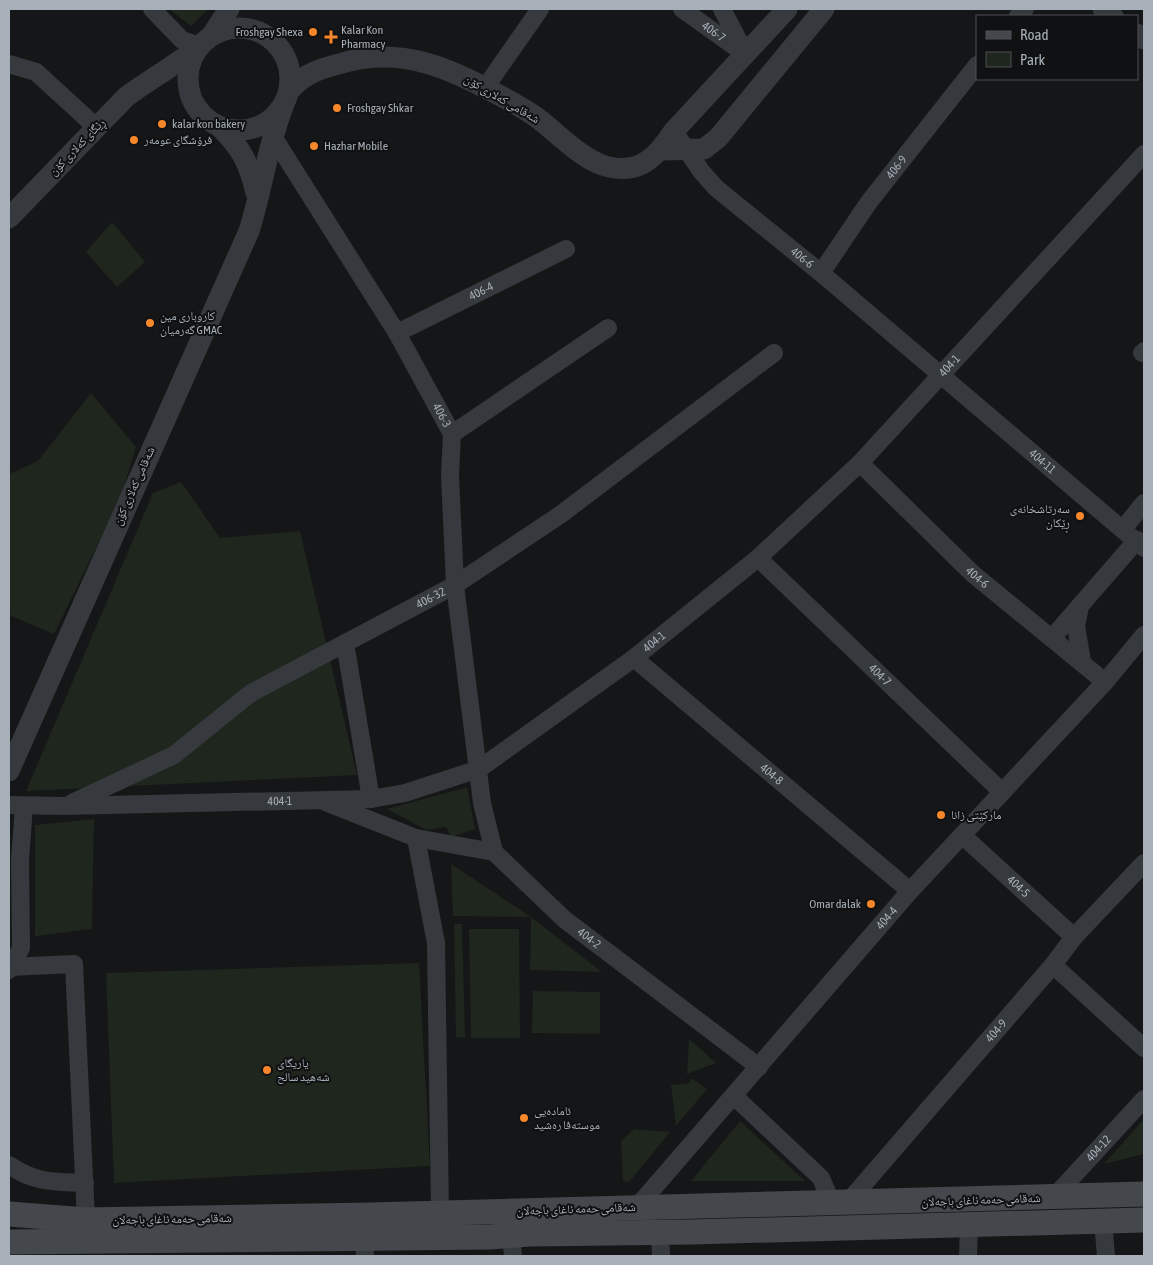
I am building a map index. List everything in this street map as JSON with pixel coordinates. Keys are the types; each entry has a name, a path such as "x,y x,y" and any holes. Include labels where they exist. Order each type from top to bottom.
{"main road":[{"name":"شەقامی حەمە ئاغای باجەلان","path":"9,1242 52,1250 440,1213 840,1201 917,1202 1144,1194"},
{"name":"شەقامی حەمە ئاغای باجەلان","path":"9,1214 86,1220 274,1228 365,1247 661,1244 969,1224 1144,1220"}],"street":[{"path":"152,9 182,40 206,40 227,29 243,28 266,36 290,52 326,67"},
{"path":"229,9 191,60 187,76 190,95 195,107 206,119 232,139 250,165 258,201"},
{"path":"220,128 238,131 256,129 271,120 287,99 291,72 285,55 241,9"},
{"path":"485,88 540,9"},
{"name":"406-7","path":"682,9 745,54"},
{"path":"722,9 745,54"},
{"name":"شەقامی کەلاری کۆن","path":"9,771 249,231 258,201 272,135 287,99 298,81 314,70 363,58 392,56 428,62 466,76 531,112 586,156 606,167 617,169 638,165 662,150 673,132 787,9"},
{"path":"662,150 704,149 718,138 824,9"},
{"name":"ڕێگای کەلاری کۆن","path":"9,218 126,97 148,80 170,69 206,40"},
{"path":"9,64 36,72 96,127"},
{"name":"406-9","path":"821,273 869,202 976,66"},
{"path":"148,80 163,80 178,86 190,95"},
{"name":"406-6","path":"673,132 701,171 716,188 821,273 941,375"},
{"name":"406-3","path":"272,135 397,333 452,434 450,475 455,585 478,769"},
{"name":"404-1","path":"16,806 371,799 405,793 478,769 634,658 758,558 860,463 1144,154"},
{"name":"406-4","path":"397,333 566,249"},
{"path":"452,434 608,328"},
{"name":"406-32","path":"64,806 174,755 251,693 455,585 560,515 774,354"},
{"name":"404-11","path":"941,375 1140,544"},
{"name":"404-6","path":"860,463 972,574 1082,661 1105,682"},
{"path":"1123,529 1144,503"},
{"path":"1052,638 1080,605 1140,544"},
{"name":"404-7","path":"758,558 1002,792"},
{"path":"1080,605 1076,626 1082,661"},
{"name":"404-4","path":"637,1207 910,891 1105,682 1144,635"},
{"path":"346,643 371,799"},
{"name":"404-8","path":"634,658 910,891"},
{"path":"320,800 416,838 459,844 494,852 482,803 478,769"},
{"path":"10,968 17,958 22,937 20,860 16,806"},
{"name":"404-5","path":"963,836 1074,937"},
{"path":"416,838 436,943 440,1213"},
{"name":"404-2","path":"494,852 564,919 759,1067"},
{"name":"404-9","path":"840,1201 1054,965 1074,937 1144,863"},
{"path":"10,968 74,964 86,1220"},
{"path":"1054,965 1143,1043"},
{"path":"734,1096 821,1178 840,1201"},
{"name":"404-12","path":"1054,1197 1144,1099"},
{"path":"9,1165 25,1176 49,1182 85,1182"},
{"path":"1104,1221 1106,1256"},
{"path":"968,1256 969,1224"}],"green space":[{"path":"169,9 208,9 191,26"},
{"path":"112,222 145,262 117,287 86,252"},
{"path":"91,393 136,447 121,497 54,634 9,615 9,474 38,461"},
{"path":"181,482 220,538 300,531 357,775 26,791 153,493"},
{"path":"467,787 475,829 451,837 446,827 426,830 387,809"},
{"path":"94,819 92,929 35,936 35,825"},
{"path":"451,864 531,917 453,916"},
{"path":"531,917 602,972 530,970"},
{"path":"454,924 462,924 465,1038 456,1037"},
{"path":"469,929 519,929 520,1038 471,1038"},
{"name":"یاریگای شەهید سالح","path":"419,963 430,1166 114,1183 106,973"},
{"path":"533,991 600,992 600,1034 532,1033"},
{"path":"689,1039 716,1063 687,1074"},
{"path":"691,1078 707,1089 676,1126 671,1085 690,1083"},
{"path":"1144,1119 1144,1154 1104,1164"},
{"path":"740,1121 805,1181 691,1181"},
{"path":"634,1129 670,1132 629,1182 623,1181 621,1141"}],"place":[{"name":"Froshgay Shexa","path":"313,32"},
{"name":"Kalar Kon Pharmacy","path":"331,37"},
{"name":"Froshgay Shkar","path":"337,108"},
{"name":"kalar kon bakery","path":"162,124"},
{"name":"فرۆشگای عومەر","path":"134,140"},
{"name":"Hazhar Mobile","path":"314,146"},
{"name":"کاروباری مین گەرمیان GMAC","path":"150,323"},
{"name":"سەرتاشخانەی ڕێکان","path":"1080,516"},
{"name":"مارکێتی زانا","path":"941,815"},
{"name":"Omar dalak","path":"871,904"},
{"name":"یاریگای شەهید سالح","path":"267,1070"},
{"name":"ئامادەیی موستەفا رەشید","path":"524,1118"}]}
